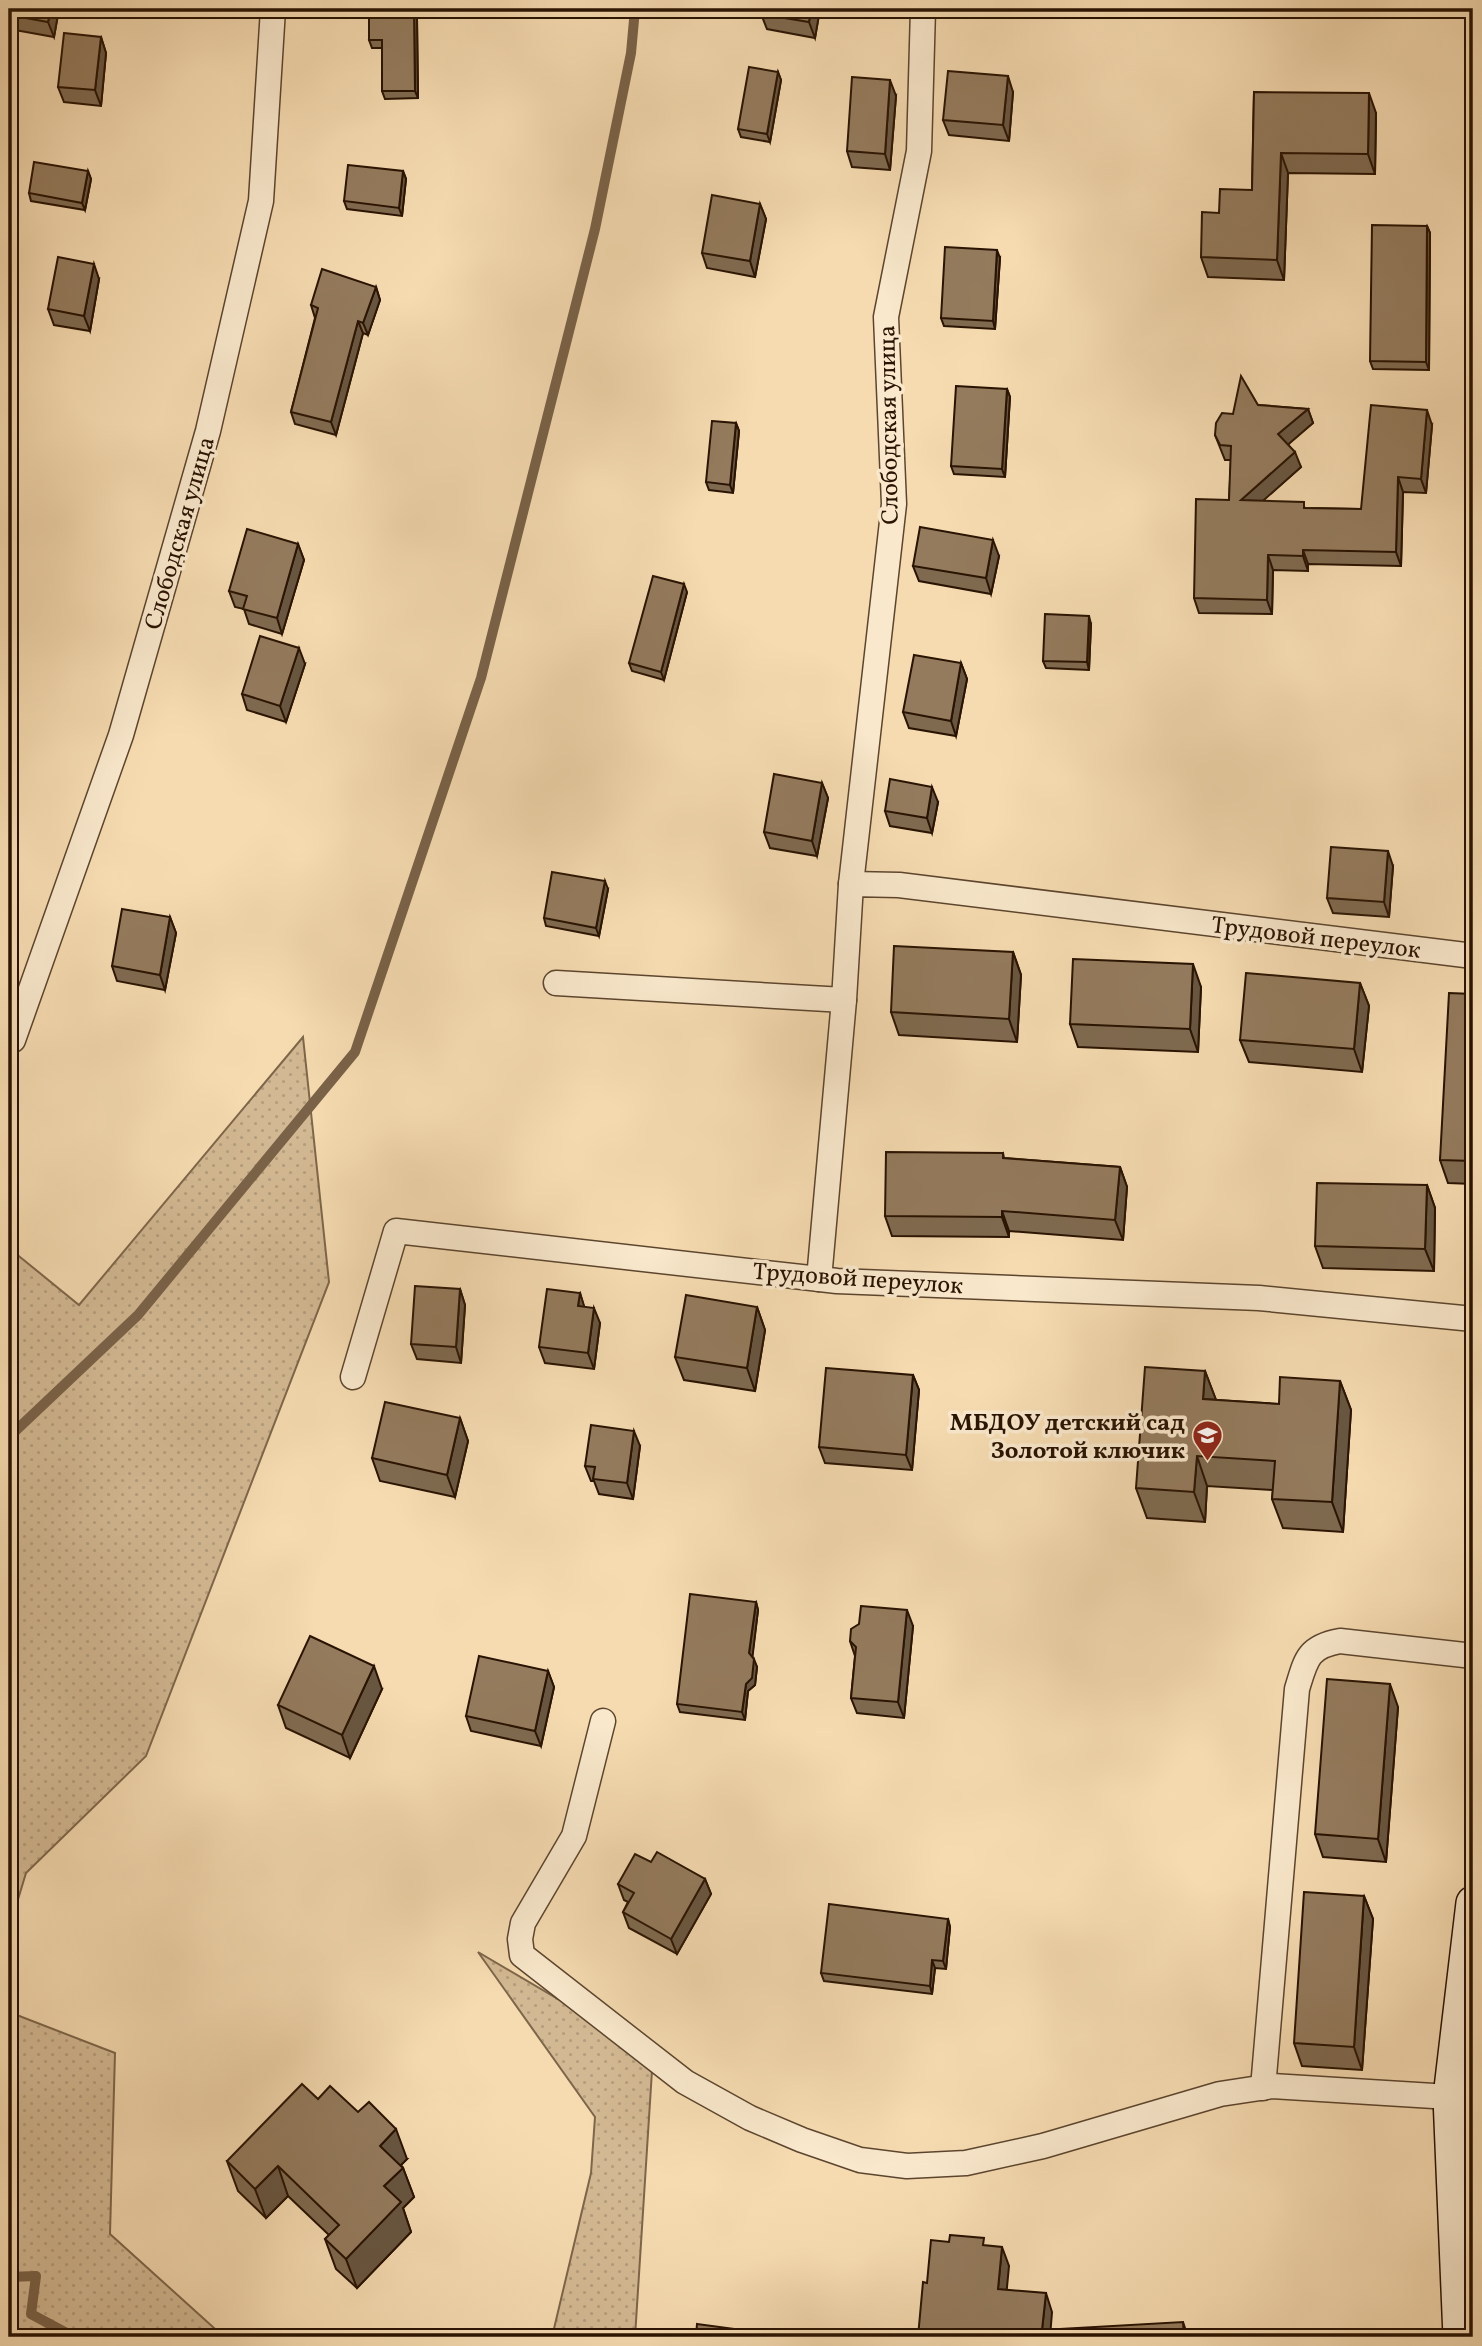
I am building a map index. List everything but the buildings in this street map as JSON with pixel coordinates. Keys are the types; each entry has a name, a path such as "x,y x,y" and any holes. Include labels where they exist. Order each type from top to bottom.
{"street":[{"name":"Слободская улица","path":"13,1040 121,735 208,431 261,201 273,9"},
{"name":"Слободская улица","path":"850,884 894,504 886,317 919,151 923,9"},
{"name":"Трудовой переулок","path":"850,884 913,886 1473,956"},
{"path":"819,1279 844,1000 850,884"},
{"path":"556,983 844,1000"},
{"name":"Трудовой переулок","path":"353,1377 397,1231 819,1279 1259,1298 1473,1319"},
{"path":"1263,2088 1297,1689 1306,1661 1321,1644 1340,1641 1473,1656"},
{"path":"603,1721 574,1836 523,1923 520,1939 522,1955 685,2082 750,2118 860,2160 907,2166 966,2162 1043,2146 1220,2094 1263,2088 1450,2097"},
{"path":"1460,2337 1450,2097 1473,1903"}],"shaded area":[{"path":"303,1037 329,1282 146,1756 26,1873 9,1929 9,1248 79,1305"},
{"path":"478,1952 653,2055 635,2337 552,2337 591,2173 595,2117"},
{"path":"9,2012 115,2053 110,2234 224,2337 9,2337"}],"waterway":[{"path":"9,1437 138,1315 355,1052 481,678 595,229 631,53 635,9"},
{"path":"9,2277 36,2276 31,2314 74,2337"}],"place":[{"name":"МБДОУ детский сад Золотой ключик","path":"1208,1463"}]}
